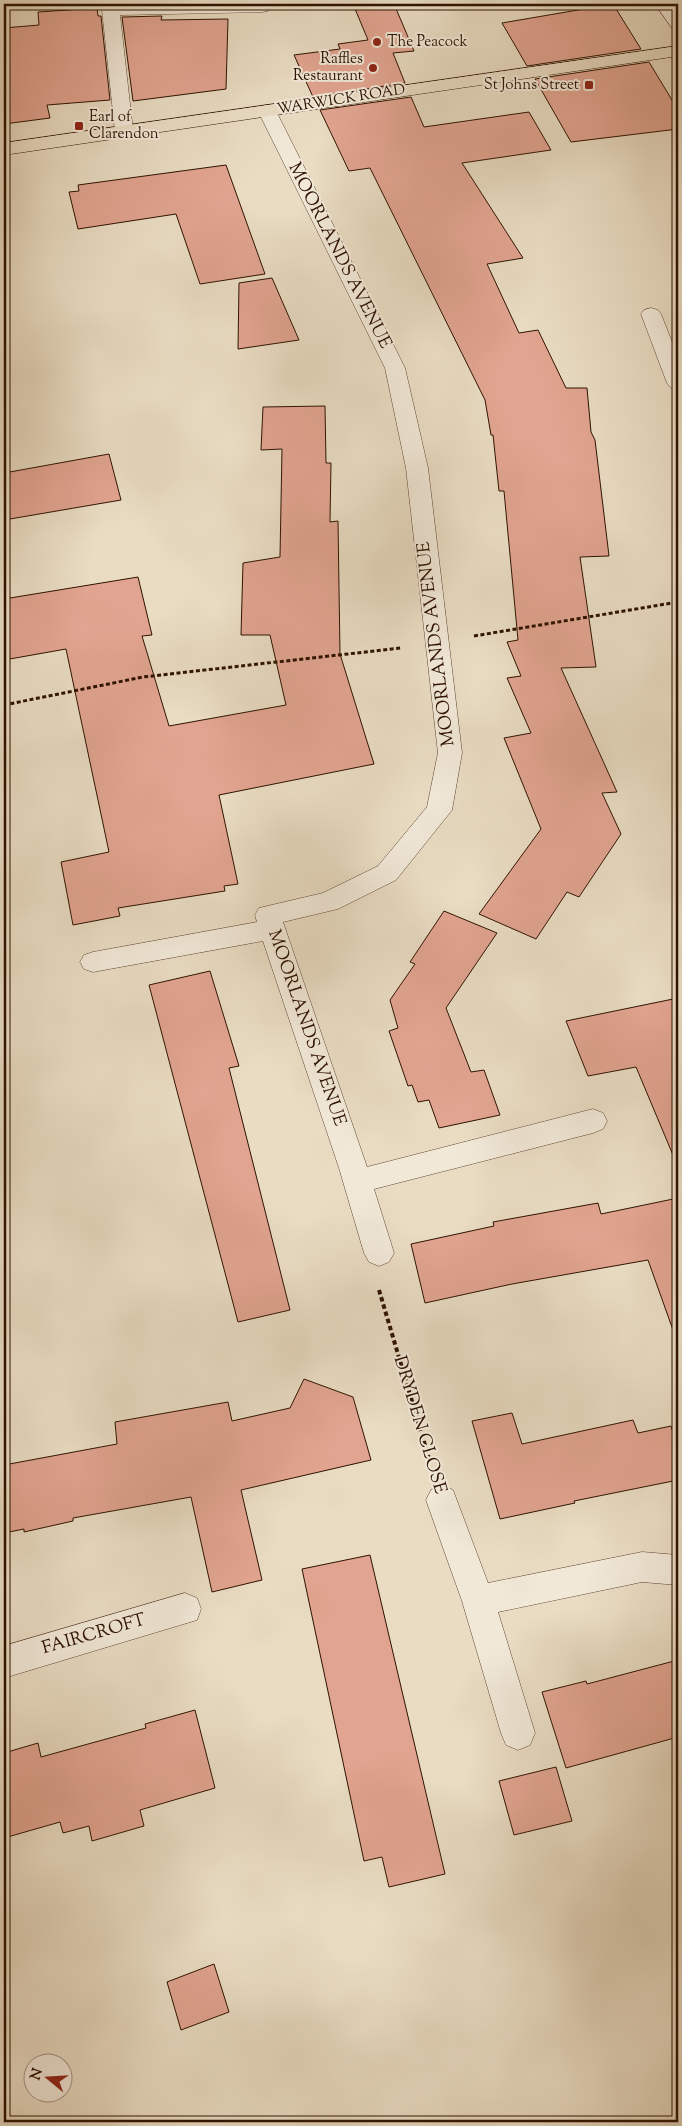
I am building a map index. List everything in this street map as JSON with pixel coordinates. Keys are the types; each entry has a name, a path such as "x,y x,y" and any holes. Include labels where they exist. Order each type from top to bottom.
{"main road":[{"name":"WARWICK ROAD","path":"4,149 678,51"}],"street":[{"path":"670,6 678,24"},
{"path":"124,131 111,10 262,7"},
{"name":"MOORLANDS AVENUE","path":"267,111 395,368 416,468 450,753 439,810 387,873 329,902 268,915 359,1181 379,1253"},
{"path":"651,314 678,383"},
{"path":"94,962 273,929"},
{"path":"359,1181 593,1121"},
{"name":"DRYDEN CLOSE","path":"442,1500 478,1601 518,1733"},
{"path":"478,1601 642,1567 678,1570"},
{"name":"FAIRCROFT","path":"4,1662 185,1609"}],"path":[{"path":"4,705 143,677 382,651 678,602"},
{"name":"DRYDEN CLOSE","path":"379,1253 369,1257 442,1500"}],"building":[{"path":"353,4 394,4 414,51 393,53 405,83 313,97 294,55 340,49 338,44 368,40"},
{"path":"613,4 641,49 527,66 502,23"},
{"path":"97,8 98,16 101,16 110,100 47,105 50,118 4,124 4,28 39,25 38,12"},
{"path":"162,16 161,20 228,19 226,89 133,101 122,17"},
{"path":"649,62 678,110 678,129 571,142 535,79"},
{"path":"411,97 424,127 529,112 551,150 462,163 523,258 487,264 519,333 538,330 566,388 587,388 591,432 595,440 609,556 580,557 596,667 561,668 617,792 602,793 621,834 579,897 567,892 536,939 479,914 541,829 504,738 531,733 507,678 521,676 507,642 518,640 504,491 499,491 493,435 491,435 485,400 370,168 349,171 320,110"},
{"path":"226,165 265,274 200,284 176,214 78,229 69,192 79,191 78,185"},
{"path":"272,278 299,340 238,349 239,283"},
{"path":"325,406 326,463 331,463 330,522 338,521 340,654 374,764 219,795 238,884 224,886 225,891 118,908 120,916 73,925 61,862 109,852 66,649 4,660 4,599 138,577 152,635 142,636 169,726 286,705 270,635 241,635 243,563 280,557 282,449 261,450 263,407"},
{"path":"109,454 121,500 4,520 4,473"},
{"path":"444,911 497,933 446,1008 471,1072 484,1070 500,1115 439,1128 429,1100 418,1102 412,1085 408,1086 389,1031 398,1028 390,1000 415,964 410,962"},
{"path":"210,971 239,1066 229,1068 290,1310 238,1322 149,985"},
{"path":"678,998 678,1167 636,1067 588,1076 566,1021"},
{"path":"678,1198 678,1329 673,1330 648,1260 512,1284 425,1303 411,1244 494,1226 493,1222 598,1203 601,1214"},
{"path":"304,1379 353,1397 371,1460 241,1490 262,1580 212,1592 191,1497 73,1518 73,1521 24,1532 24,1529 4,1533 4,1465 117,1444 115,1422 228,1402 232,1421 290,1408"},
{"path":"512,1413 522,1444 633,1420 638,1433 671,1426 678,1447 678,1480 574,1501 575,1503 500,1519 472,1421"},
{"path":"370,1555 445,1874 389,1887 382,1857 364,1861 302,1569"},
{"path":"678,1660 678,1737 566,1768 542,1692 586,1681 587,1684"},
{"path":"195,1710 215,1788 140,1810 144,1826 92,1841 89,1826 63,1833 60,1822 4,1838 4,1753 38,1743 41,1757 146,1728 145,1724"},
{"path":"556,1767 572,1821 514,1835 499,1781"},
{"path":"214,1964 229,2012 181,2030 167,1982"}],"place":[{"name":"The Peacock","path":"377,42"},
{"name":"Raffles Restaurant","path":"373,68"},
{"name":"St Johns Street","path":"589,85"},
{"name":"Earl of Clarendon","path":"79,126"}]}
